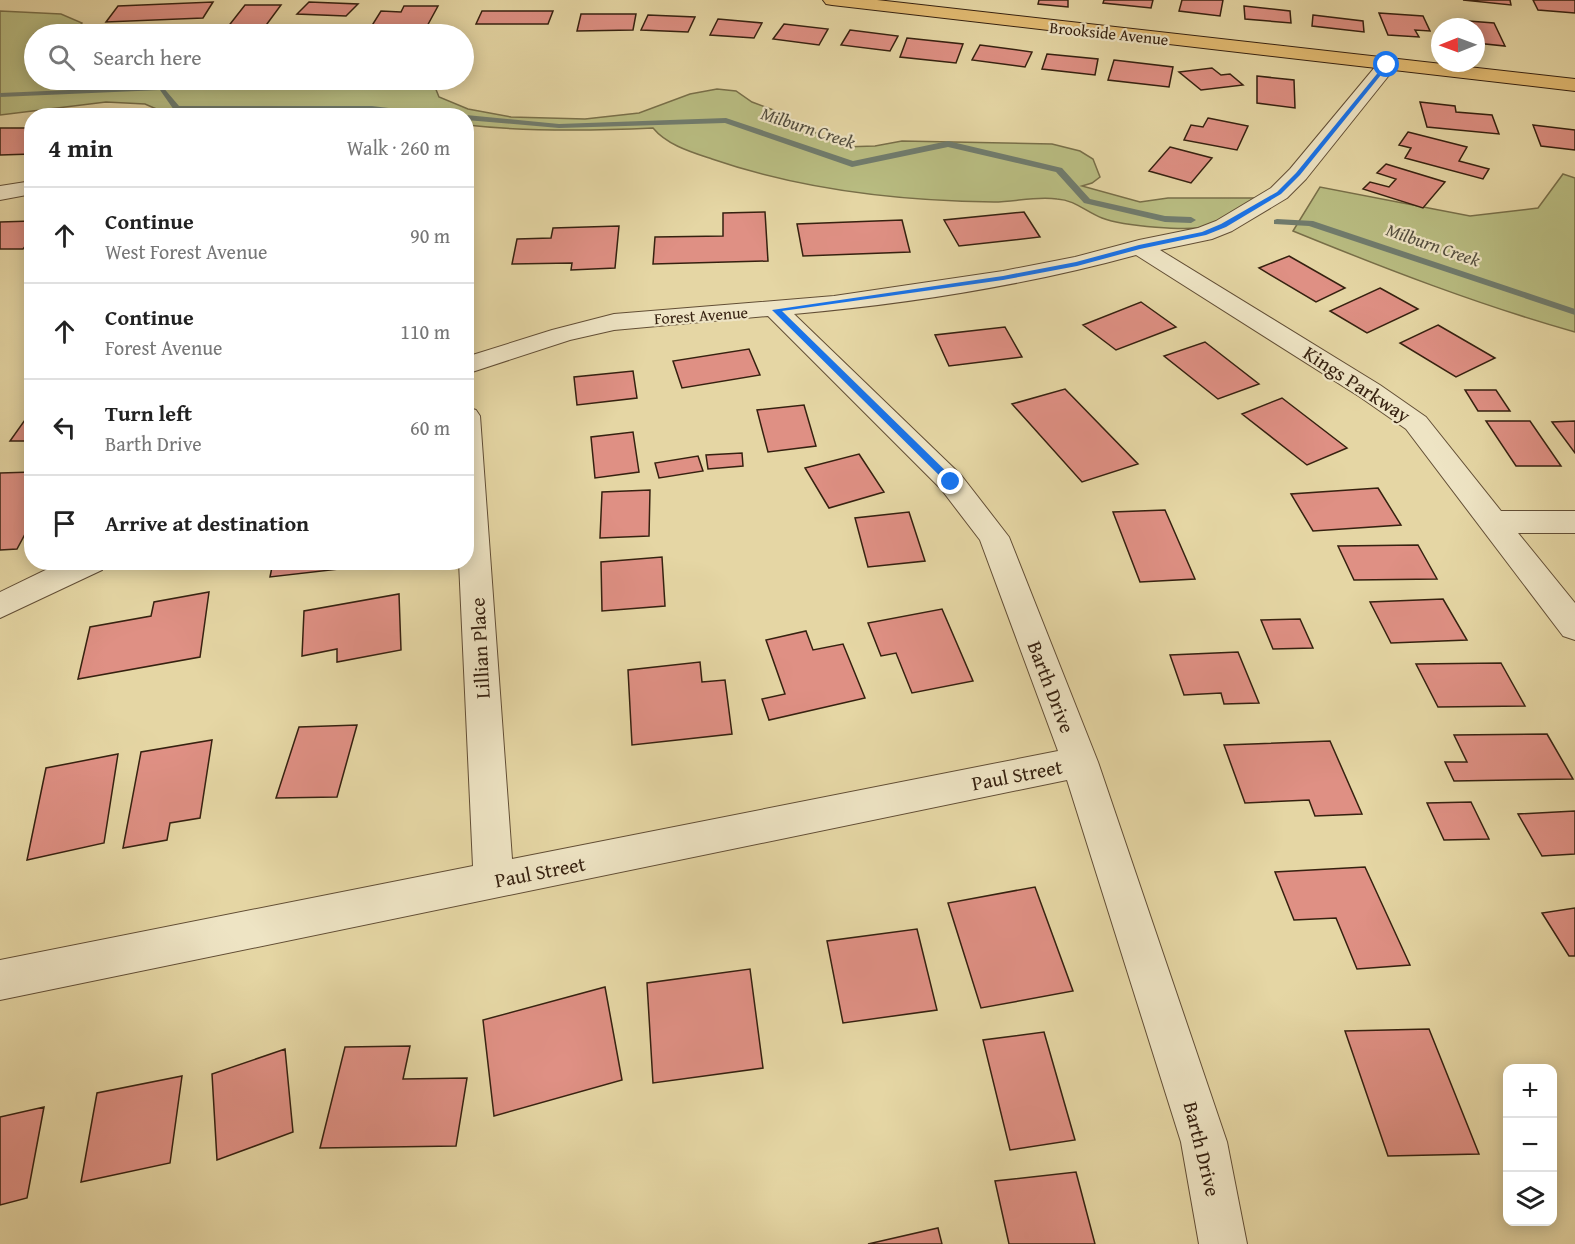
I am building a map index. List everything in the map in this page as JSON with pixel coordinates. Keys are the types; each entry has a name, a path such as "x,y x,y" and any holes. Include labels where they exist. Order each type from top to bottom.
{"main road":[{"name":"Brookside Avenue","path":"832,0 1575,85"}],"street":[{"name":"Forest Avenue","path":"474,363 561,334 614,322 776,310 1003,278 1077,264 1139,247 1204,234 1224,226 1279,193 1298,174 1387,65"},
{"path":"0,192 24,188"},
{"name":"Kings Parkway","path":"1139,247 1370,391 1416,423 1575,627"},
{"name":"Barth Drive","path":"776,310 951,482 994,537 1080,762 1204,1142 1223,1244"},
{"path":"1494,522 1575,522"},
{"name":"Lillian Place","path":"474,549 494,881"},
{"path":"0,606 74,570"},
{"name":"Paul Street","path":"0,980 1080,762"}],"green space":[{"path":"0,11 61,14 82,23 24,24 24,90 436,90 439,97 466,108 154,108 145,104 106,102 57,108 24,108 24,112 0,115"},
{"path":"717,89 736,91 752,102 776,111 842,147 875,146 902,141 1052,144 1080,151 1093,159 1100,177 1082,186 1140,202 1168,198 1257,198 1210,226 1200,228 1156,227 1112,221 1057,199 958,201 887,196 816,186 746,170 696,154 665,139 653,128 513,129 474,126 474,110 511,117 585,119 639,113 690,94"},
{"path":"1563,174 1575,178 1575,332 1433,286 1293,231 1320,187 1470,216 1538,208"}],"building":[{"path":"1039,0 1068,0 1068,7 1038,4"},
{"path":"1104,0 1153,0 1151,8 1103,3"},
{"path":"1182,0 1223,0 1220,16 1179,11"},
{"path":"1463,0 1510,0 1511,5"},
{"path":"1533,0 1575,0 1575,13 1538,10"},
{"path":"213,2 203,18 106,22 118,6"},
{"path":"309,2 358,4 346,16 297,14"},
{"path":"245,5 281,5 267,24 230,24"},
{"path":"404,6 438,6 428,24 373,24 381,11 401,12"},
{"path":"1244,6 1290,11 1291,23 1245,19"},
{"path":"482,11 553,11 548,24 476,24"},
{"path":"1379,13 1423,16 1430,31 1415,30 1419,37 1388,35"},
{"path":"581,14 636,14 633,30 577,31"},
{"path":"648,15 695,17 688,32 641,30"},
{"path":"1313,15 1363,21 1364,32 1312,26"},
{"path":"718,19 762,23 754,38 710,35"},
{"path":"1485,22 1494,23 1505,46 1485,44"},
{"path":"784,24 828,29 819,45 773,39"},
{"path":"850,30 898,36 890,51 841,45"},
{"path":"907,38 963,44 956,63 900,57"},
{"path":"980,45 1032,52 1025,67 972,60"},
{"path":"1047,54 1098,59 1095,75 1042,69"},
{"path":"1114,60 1173,67 1169,87 1108,80"},
{"path":"1212,68 1221,75 1230,74 1243,85 1201,90 1179,72"},
{"path":"1257,76 1294,80 1295,108 1257,103"},
{"path":"1420,102 1455,106 1456,112 1492,115 1499,134 1427,127"},
{"path":"1208,118 1248,126 1237,150 1184,140 1191,125 1203,127"},
{"path":"1533,125 1575,130 1575,150 1541,146"},
{"path":"0,128 24,128 24,154 0,155"},
{"path":"1408,132 1467,147 1459,161 1489,169 1483,179 1405,158 1411,148 1399,145"},
{"path":"1170,147 1212,158 1191,183 1149,171"},
{"path":"1386,164 1445,182 1423,208 1363,189 1370,182 1389,187 1396,179 1377,173"},
{"path":"765,212 768,261 653,264 655,237 723,236 723,213"},
{"path":"1024,212 1040,237 959,246 944,220"},
{"path":"902,220 910,252 803,256 797,224"},
{"path":"24,221 23,249 0,249 0,222"},
{"path":"619,226 615,268 571,270 572,263 512,264 517,239 551,238 553,228"},
{"path":"1289,256 1345,288 1316,302 1259,268"},
{"path":"1380,288 1418,309 1367,333 1330,311"},
{"path":"1141,302 1176,327 1116,350 1083,325"},
{"path":"1438,325 1495,358 1456,377 1400,343"},
{"path":"1005,327 1022,357 949,366 935,335"},
{"path":"1205,342 1259,384 1218,399 1164,356"},
{"path":"749,349 760,375 682,388 673,361"},
{"path":"633,371 637,398 577,405 574,377"},
{"path":"1065,389 1138,464 1082,482 1012,404"},
{"path":"1465,390 1496,390 1510,411 1478,411"},
{"path":"1282,398 1347,448 1307,465 1242,414"},
{"path":"804,405 816,446 768,452 757,410"},
{"path":"24,421 24,441 10,441"},
{"path":"1486,421 1530,421 1561,466 1516,466"},
{"path":"1575,421 1575,453 1552,422"},
{"path":"633,432 639,472 595,478 591,437"},
{"path":"742,453 743,466 708,469 706,455"},
{"path":"859,454 884,492 829,508 805,468"},
{"path":"698,456 703,471 659,478 655,463"},
{"path":"24,472 24,536 17,549 0,550 0,473"},
{"path":"1378,488 1401,525 1313,531 1291,494"},
{"path":"650,490 649,536 600,538 602,492"},
{"path":"1165,510 1195,579 1140,582 1113,512"},
{"path":"909,512 925,561 868,567 855,518"},
{"path":"1418,545 1437,579 1354,580 1338,546"},
{"path":"662,557 665,606 602,611 601,562"},
{"path":"271,570 331,570 270,577"},
{"path":"209,592 200,657 78,679 90,627 151,616 154,602"},
{"path":"399,594 401,650 337,662 337,649 302,656 304,611"},
{"path":"1443,599 1467,640 1391,643 1370,602"},
{"path":"942,609 973,681 912,693 896,653 881,656 868,623"},
{"path":"1300,619 1313,648 1273,649 1261,620"},
{"path":"806,631 813,650 843,644 865,698 769,720 762,699 785,694 766,640"},
{"path":"1238,652 1259,703 1224,704 1221,693 1184,695 1170,655"},
{"path":"700,662 702,682 725,680 732,734 632,745 628,670"},
{"path":"1501,663 1525,706 1438,707 1416,664"},
{"path":"357,725 337,797 276,798 299,727"},
{"path":"1547,734 1573,779 1454,781 1445,762 1467,762 1454,735"},
{"path":"212,740 200,818 170,823 167,840 123,848 141,752"},
{"path":"1330,741 1362,814 1315,816 1309,800 1245,803 1224,745"},
{"path":"118,754 104,843 27,860 46,768"},
{"path":"1471,802 1489,839 1444,840 1427,803"},
{"path":"1575,811 1575,854 1542,856 1518,814"},
{"path":"1365,867 1410,965 1357,969 1336,918 1294,920 1275,872"},
{"path":"1035,887 1073,991 981,1008 948,903"},
{"path":"1575,908 1575,956 1569,956 1542,913"},
{"path":"917,929 937,1010 843,1023 827,941"},
{"path":"750,969 763,1068 653,1083 647,983"},
{"path":"605,987 622,1080 494,1116 483,1020"},
{"path":"1429,1029 1479,1154 1388,1156 1345,1031"},
{"path":"1044,1032 1075,1140 1010,1150 983,1040"},
{"path":"410,1046 403,1079 467,1078 456,1146 320,1148 345,1047"},
{"path":"285,1049 293,1132 217,1160 212,1074"},
{"path":"182,1076 170,1163 81,1182 97,1093"},
{"path":"44,1107 27,1198 0,1205 0,1117"},
{"path":"1076,1172 1095,1244 1009,1244 995,1181"},
{"path":"938,1228 942,1244 868,1244"}],"waterway":[{"name":"Milburn Creek","path":"0,95 116,90"},
{"name":"Milburn Creek","path":"164,90 177,108"},
{"name":"Milburn Creek","path":"177,108 372,108"},
{"name":"Milburn Creek","path":"474,118 559,126 726,120 852,164 948,144 1059,170 1087,201 1165,219 1191,220"},
{"name":"Milburn Creek","path":"1277,222 1310,223 1575,312"}],"route":[{"path":"951,482 776,310 1003,278 1077,264 1139,247 1204,234 1224,226 1279,193 1298,174 1387,65"}]}
